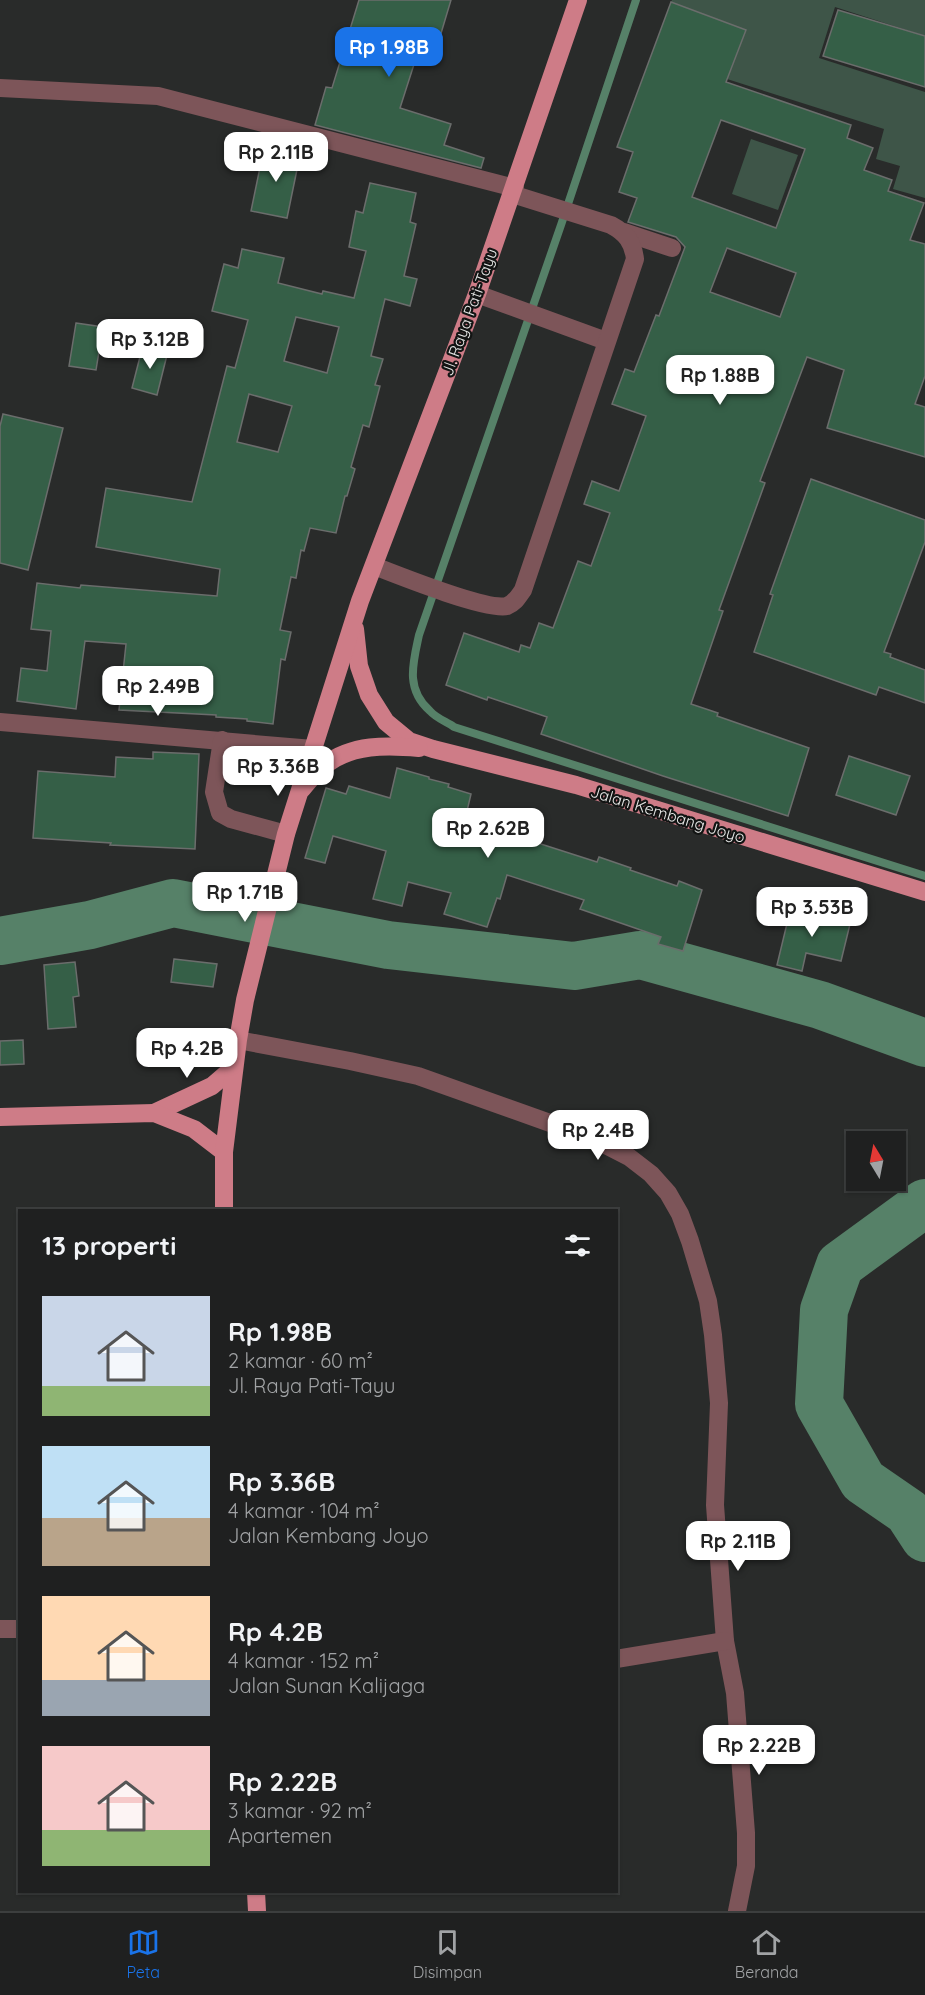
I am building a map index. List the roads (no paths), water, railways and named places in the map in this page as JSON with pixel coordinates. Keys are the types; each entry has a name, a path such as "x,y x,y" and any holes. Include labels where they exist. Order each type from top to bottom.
{"main road":[{"name":"Jl. Raya Pati-Tayu","path":"224,1209 224,1152 238,1040 245,1000 286,834 354,621 477,294 578,0"},
{"name":"Jalan Kembang Joyo","path":"354,621 359,666 369,695 386,722 409,741 576,785 925,892"},
{"path":"299,792 323,766 338,756 375,746 393,745 433,749"},
{"path":"0,1118 154,1113 212,1086 234,1067"},
{"path":"154,1113 194,1129 224,1152"},
{"path":"256,1893 257,1911"}],"street":[{"path":"0,88 158,96 514,191 672,248"},
{"path":"374,566 492,605 502,606 514,602 523,590 606,341 636,259 634,248 624,232"},
{"path":"477,294 606,341"},
{"path":"0,722 313,749"},
{"path":"222,740 214,792 220,813 231,819 286,834"},
{"path":"238,1040 418,1076 451,1087 592,1138 629,1157 668,1192 690,1241 708,1301 713,1335 718,1403 715,1505 725,1641 735,1693 746,1833 746,1866 737,1911"},
{"path":"0,1629 18,1629"},
{"path":"618,1659 725,1641"}],"waterway":[{"path":"636,0 419,635 413,666 414,685 422,703 438,718 454,727 925,876"},
{"path":"0,941 90,925 173,903 388,945 574,966 640,955 820,1005 925,1043"},
{"path":"925,1203 840,1265 824,1310 819,1404 863,1481 908,1512 925,1538"}]}
